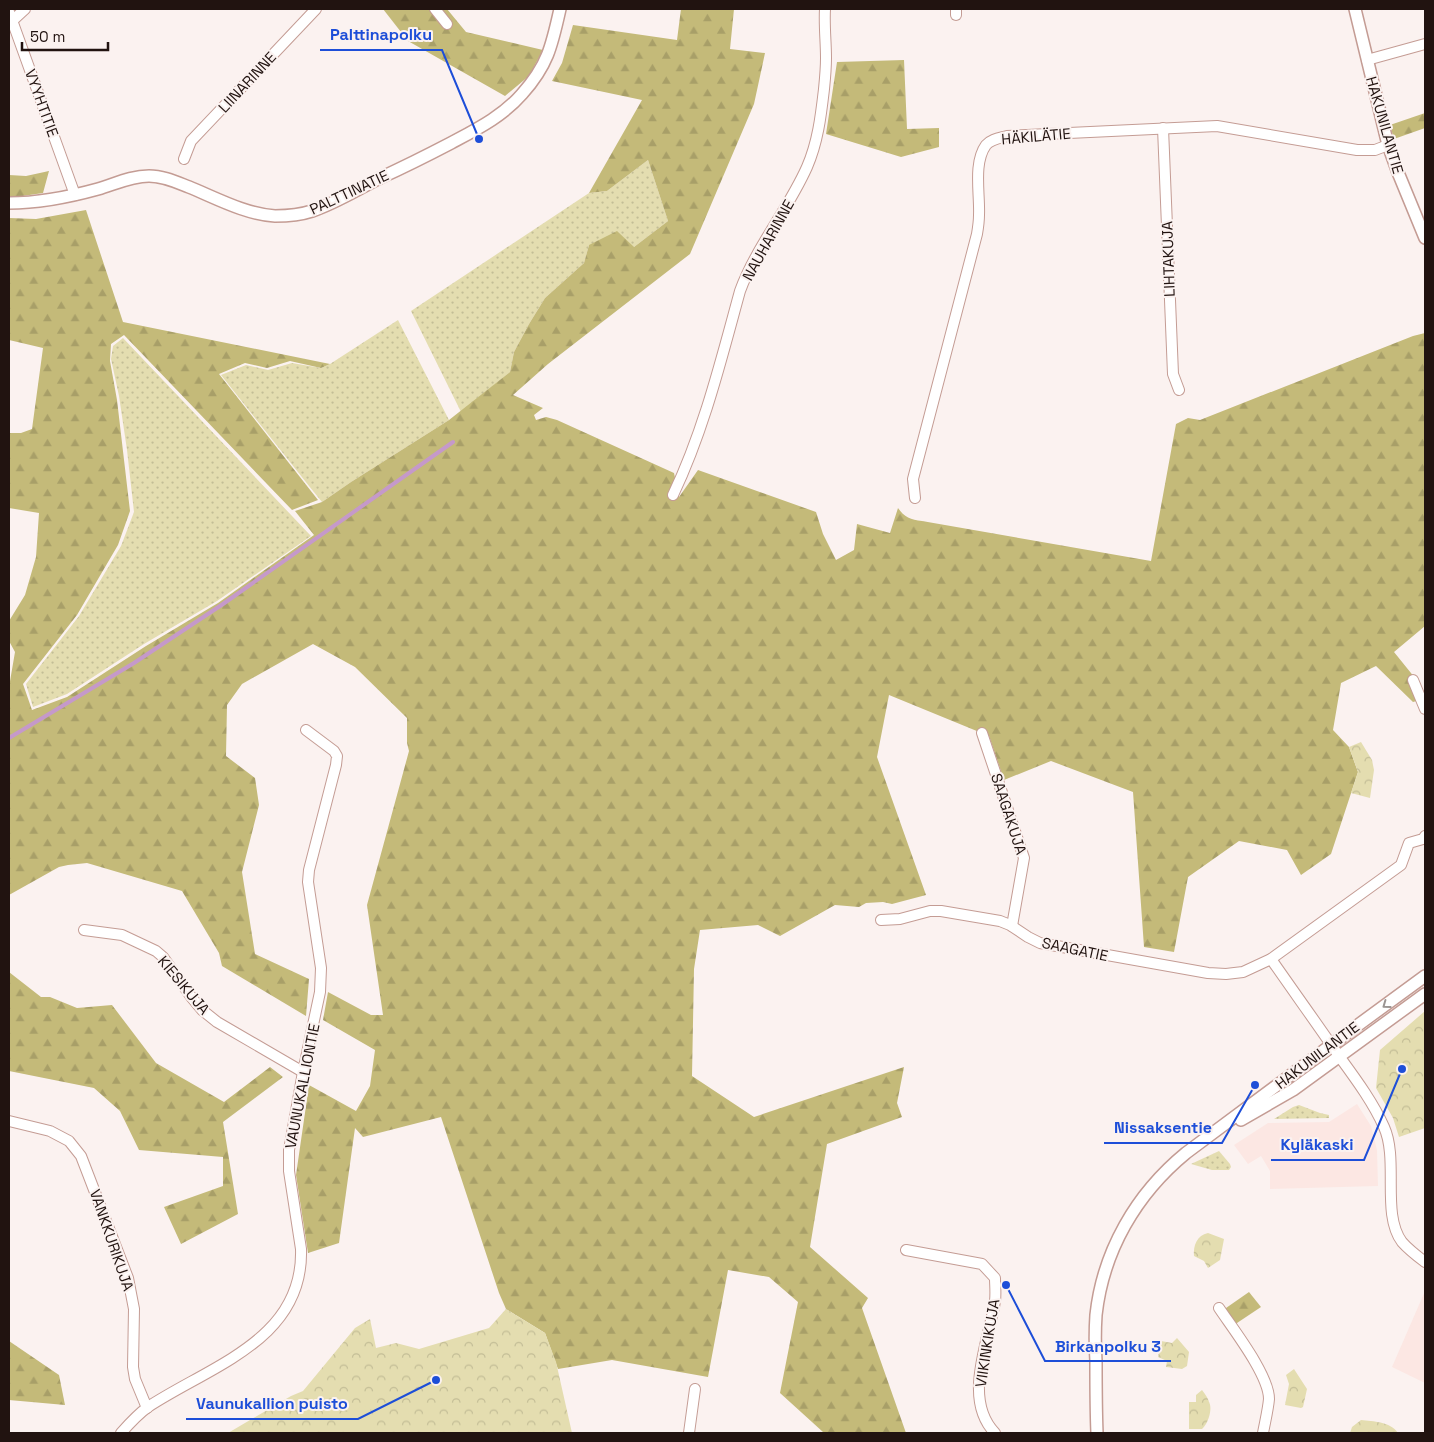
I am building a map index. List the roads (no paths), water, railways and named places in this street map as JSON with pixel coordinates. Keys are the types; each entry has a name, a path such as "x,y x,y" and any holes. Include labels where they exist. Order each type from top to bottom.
{"street":[{"path":"10,16 25,9"},
{"name":"LIINARINNE","path":"184,159 191,141 316,9"},
{"path":"435,9 447,24"},
{"name":"PALTTINATIE","path":"9,203 32,203 75,195 134,178 151,176 177,182 235,206 261,214 283,216 312,211 346,196 485,126 509,108 536,77 546,59 552,44 560,9"},
{"name":"NAUHARINNE","path":"672,495 684,472 709,402 740,291 746,276 758,252 791,198 807,167 814,148 822,110 826,60 824,9"},
{"name":"HAKUNILANTIE","path":"1355,9 1388,145 1396,170 1425,238"},
{"name":"VYYHTITIE","path":"10,16 75,195"},
{"path":"1366,60 1425,44"},
{"name":"HÄKILÄTIE","path":"915,498 913,479 977,234 979,169 986,144 1007,136 1216,126 1357,150 1375,150 1388,145"},
{"name":"LIHTAKUJA","path":"1163,128 1173,374 1179,390"},
{"path":"1413,680 1425,709"},
{"name":"VAUNUKALLIONTIE","path":"121,1433 147,1408 239,1355 259,1340 286,1308 299,1279 301,1249 289,1170 289,1150 320,992 322,968 308,882 337,756 334,751 306,730"},
{"name":"SAAGAKUJA","path":"982,733 1024,858 1012,926"},
{"name":"SAAGATIE","path":"882,920 900,919 930,912 942,912 1000,921 1012,926 1040,944 1208,973 1226,974 1243,972 1271,959 1401,865 1409,843 1423,839 1425,836"},
{"name":"KIESIKUJA","path":"84,930 122,935 156,951 163,957 202,1010 217,1022 303,1072"},
{"path":"1271,959 1369,1100 1384,1127 1390,1146 1392,1203 1396,1230 1402,1241 1414,1254 1425,1262"},
{"name":"HAKUNILANTIE","path":"1097,1433 1095,1331 1099,1296 1110,1255 1134,1209 1161,1175 1186,1153 1425,976"},
{"name":"HAKUNILANTIE","path":"1186,1153 1292,1090 1425,994"},
{"name":"VANKKURIKUJA","path":"9,1120 50,1131 68,1141 81,1156 128,1278 134,1309 133,1367 135,1380 147,1408"},
{"name":"VIIKINKIKUJA","path":"906,1250 982,1264 995,1278 995,1300 979,1380 978,1397 982,1413 995,1433"},
{"path":"1219,1308 1258,1367 1268,1389 1269,1399 1263,1433"},
{"path":"689,1433 696,1389"}],"waterway":[{"path":"9,738 134,663 223,604 453,442"}],"place":[{"name":"Palttinapolku","path":"479,139"},
{"name":"Kyläkaski","path":"1402,1069"},
{"name":"Nissaksentie","path":"1255,1085"},
{"name":"Birkanpolku 3","path":"1006,1285"},
{"name":"Vaunukallion puisto","path":"436,1380"}]}
